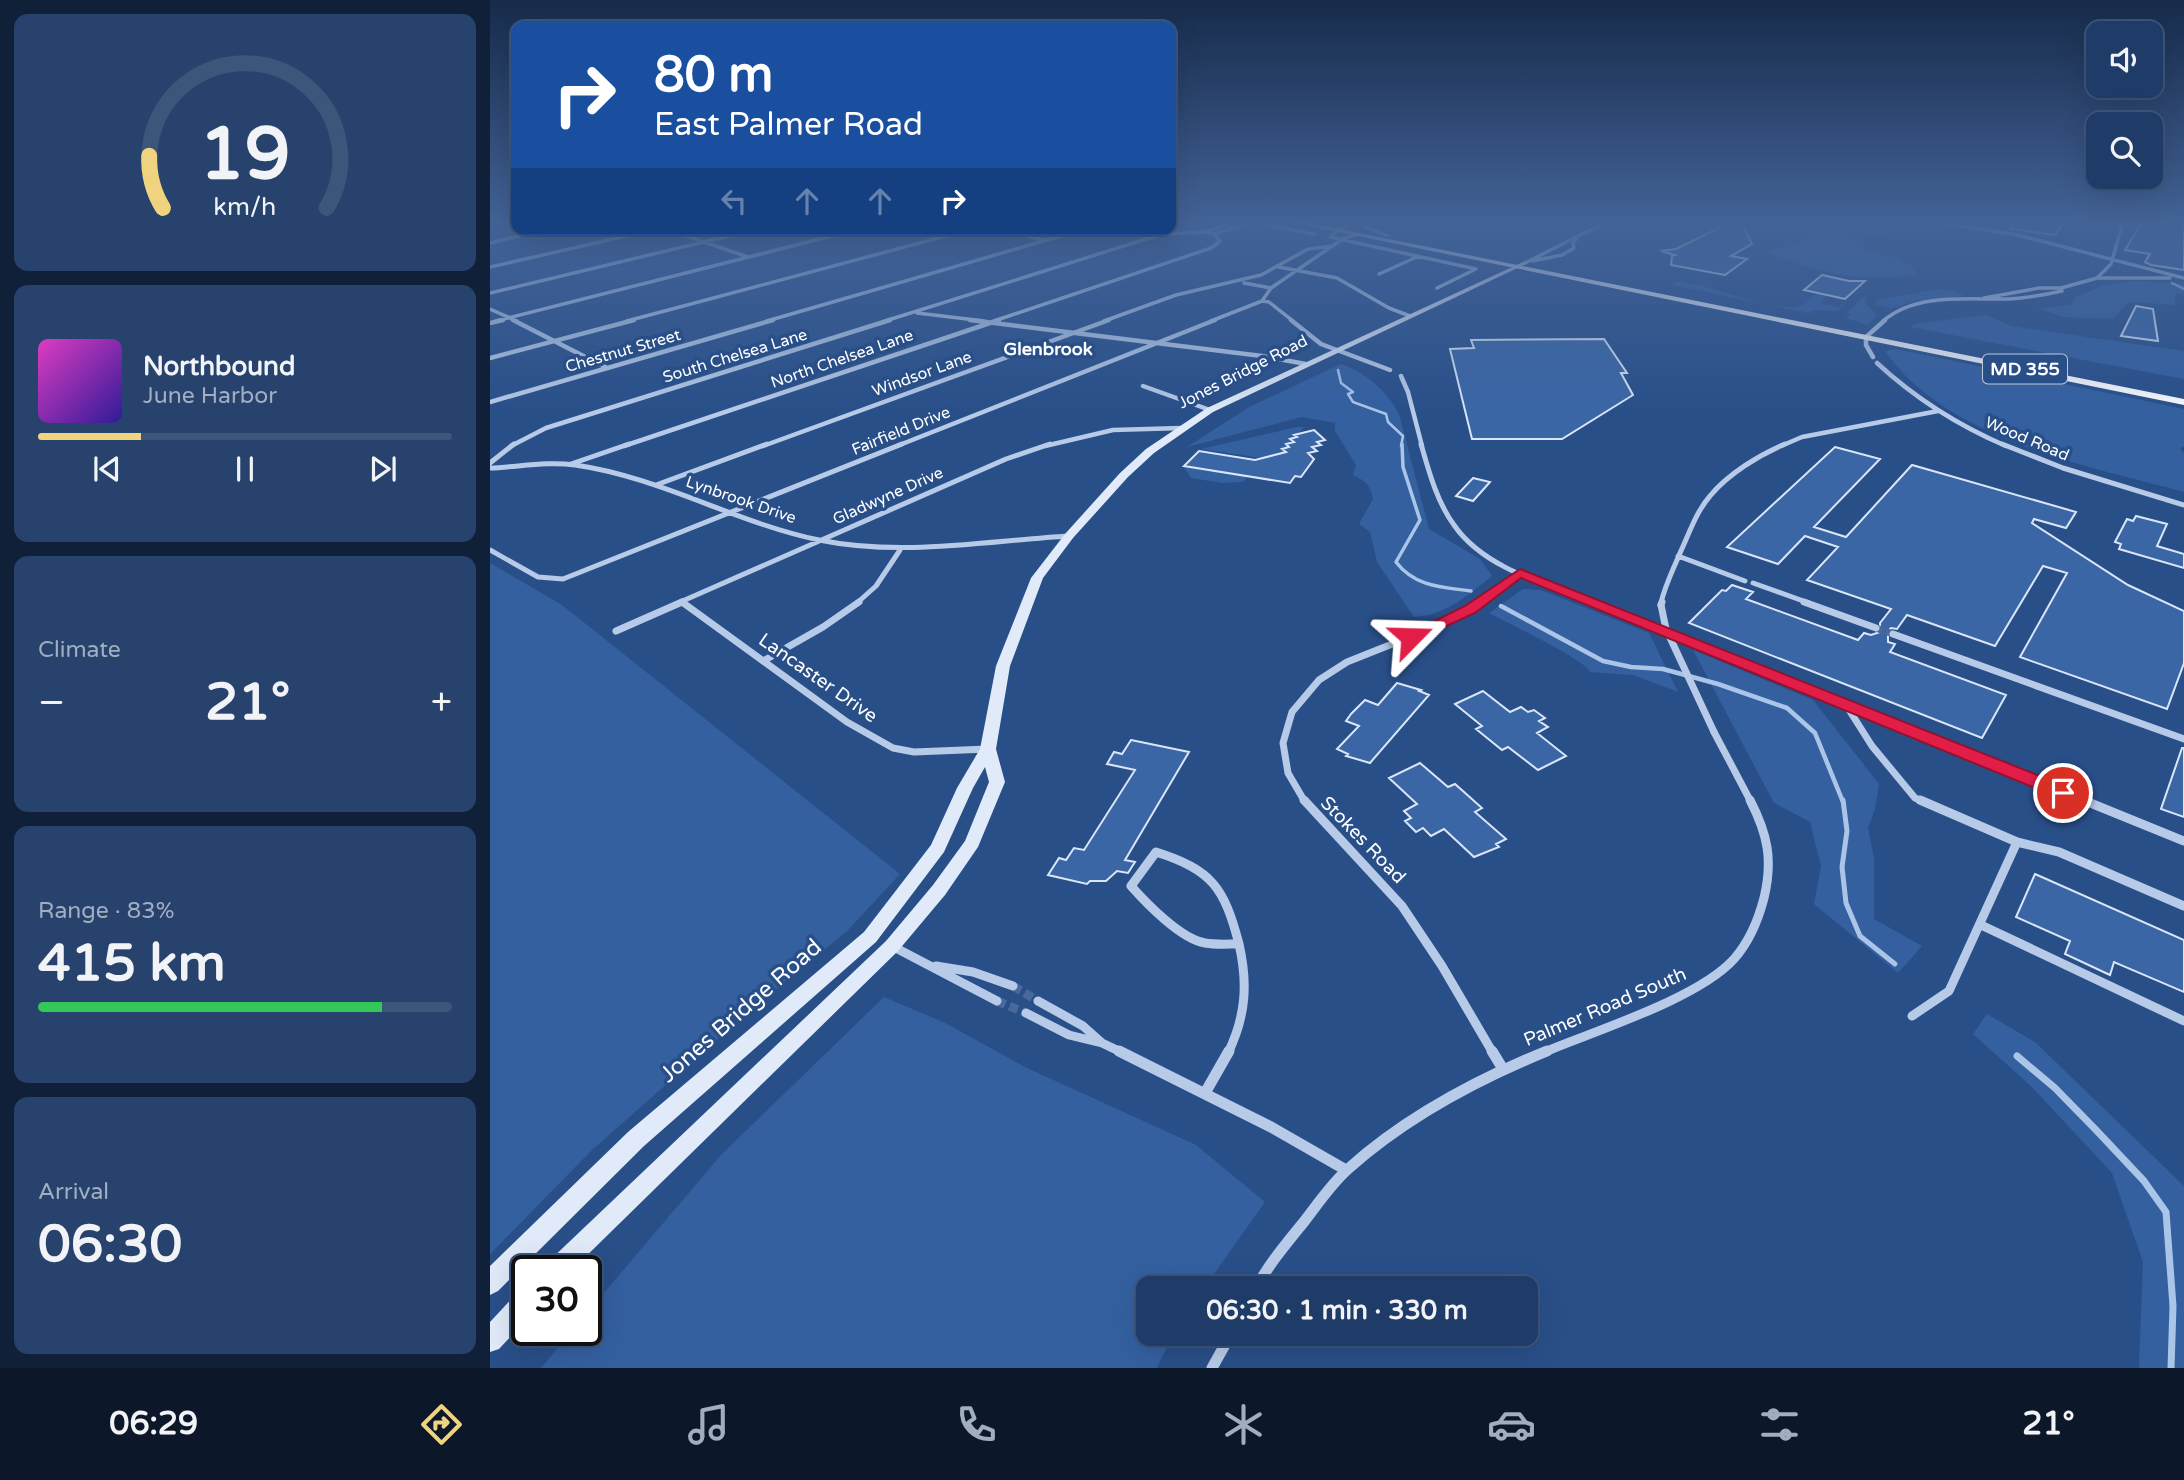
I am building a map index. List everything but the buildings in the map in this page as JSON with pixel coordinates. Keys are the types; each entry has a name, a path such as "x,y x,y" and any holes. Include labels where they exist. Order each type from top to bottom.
{"main road":[{"name":"Jones Bridge Road","path":"490,1283 636,1139 870,937 937,848 965,788 988,749 1003,666 1037,578 1069,536 1124,475 1182,428 1210,411 1476,286"},
{"name":"MD 355","path":"1626,286 2184,394"},
{"name":"MD 355","path":"1869,334 2184,402"},
{"name":"Jones Bridge Road","path":"572,1255 892,946 939,890 972,843 997,782 988,749"},
{"path":"870,937 892,946"},
{"path":"490,1340 511,1318"}],"street":[{"path":"490,293 520,286"},
{"path":"490,323 636,286"},
{"path":"490,358 758,286"},
{"name":"Chestnut Street","path":"490,402 892,286"},
{"name":"South Chelsea Lane","path":"490,466 509,447 546,428 997,286"},
{"name":"North Chelsea Lane","path":"571,464 1099,286"},
{"name":"Windsor Lane","path":"656,485 1071,332 1182,293 1220,286"},
{"name":"Windsor Lane","path":"1260,286 1271,288"},
{"path":"1262,300 1274,286"},
{"path":"1351,286 1389,308 1410,316"},
{"path":"1437,288 1441,286"},
{"path":"1869,334 1895,311 1908,306 2068,286"},
{"path":"1984,298 2005,301 2027,299 2062,291 2060,288"},
{"path":"2027,289 2053,294"},
{"path":"2014,292 2027,299"},
{"path":"1262,300 1269,302 1321,344 1390,370"},
{"name":"Fairfield Drive","path":"490,550 547,579 563,579 1262,300"},
{"path":"490,309 556,340 607,369"},
{"path":"913,312 1159,342 1306,364"},
{"name":"Wood Road","path":"1869,334 1866,345 1875,360 1899,386 1984,436 2087,477 2184,505"},
{"path":"1401,376 1441,506 1466,539 1520,573 2184,841"},
{"path":"1143,386 1210,411"},
{"name":"Palmer Road South","path":"1263,1276 1346,1170 1369,1150 1422,1115 1503,1069 1662,1004 1720,972 1745,945 1757,925 1770,873 1761,822 1665,629 1661,606 1664,589 1699,512 1710,495 1769,451 1802,437 1938,411"},
{"name":"Gladwyne Drive","path":"616,631 1006,459 1050,444 1120,427 1182,428"},
{"name":"Lynbrook Drive","path":"490,466 571,464 656,485 730,512 823,540 900,550 1014,538 1069,536"},
{"path":"765,660 824,627 864,598 892,568 900,550"},
{"path":"1678,556 1876,628"},
{"name":"Stokes Road","path":"1503,1069 1400,904 1304,802 1290,779 1284,742 1297,705 1320,679 1342,666 1455,618 1520,573"},
{"name":"Lancaster Drive","path":"682,602 847,722 893,747 914,751 988,749"},
{"path":"1894,634 2184,739"},
{"path":"1846,705 1872,747 1916,798 2017,842 2059,852 2184,906"},
{"path":"1912,1016 1949,991 2017,842"},
{"path":"1205,1093 1223,1061 1245,1006 1239,944 1222,894 1210,879 1200,870 1156,852 1131,886 1143,900 1189,938 1204,943 1239,944"},
{"path":"1981,925 2184,1021"},
{"path":"892,946 997,1001"},
{"path":"929,965 973,972 1013,986"},
{"path":"1038,1001 1083,1026 1102,1043"},
{"path":"1026,1013 1069,1035 1102,1043 1205,1093 1346,1170"},
{"path":"1212,1368 1224,1346"}],"shaded area":[{"path":"1676,286 1700,286 1778,306 1793,307 1804,304 1820,290 1829,291 1821,304 1839,307 1848,301 1838,311 1809,312 1818,315"},
{"path":"2103,286 2184,286 2184,294 2175,293 2175,305 2129,302 2113,319 2064,317 2040,309 2072,304 2074,298"},
{"path":"1937,289 1956,291 1964,296 1916,301 1891,308 1874,304 1877,300"},
{"path":"1862,297 1867,298 1865,303 1877,315 1868,325 1846,318 1850,314 1847,313"},
{"path":"1986,315 2011,326 2184,351 2184,379 1910,327 1918,323"},
{"path":"1896,349 2184,409 2184,446 2180,449 2184,453 2184,492 2062,459 1981,428 1944,407 1912,382 1885,351"},
{"path":"1341,364 1359,372 1375,384 1389,398 1399,414 1429,529 1480,559 1492,576 1446,609 1414,617 1377,562 1370,532 1359,524 1373,499 1371,490 1353,475 1356,465 1335,431 1335,423 1302,417 1187,447 1249,407"},
{"path":"1304,427 1276,460 1201,449"},
{"path":"1184,467 1248,476 1243,482 1223,483 1191,478"},
{"path":"490,563 562,605 900,874 847,931 747,1013 592,1150 490,1254"},
{"path":"1523,589 1541,590 1649,633 1678,692 1633,675 1590,672 1575,659 1489,613"},
{"path":"1693,650 1813,700 1879,784 1875,809 1868,828 1874,858 1874,919 1922,946 1898,973 1814,904 1821,866 1810,822 1774,803"},
{"path":"884,997 945,1023 1027,1068 1196,1145 1265,1202 1213,1276 1136,1276 1136,1346 1167,1346 1157,1368 541,1368 560,1346 602,1346 602,1295 721,1155"},
{"path":"1987,1014 2035,1042 2184,1186 2184,1368 2139,1368 2143,1262 2112,1173 2032,1087 1973,1034"}],"waterway":[{"path":"2178,286 2184,289"},
{"path":"1338,370 1341,383 1353,392 1348,394 1353,402 1386,414 1388,422 1403,436 1401,446"},
{"path":"1402,444 1403,467 1420,520 1396,562 1420,581 1471,591"},
{"path":"1501,606 1603,661 1631,667 1663,669 1718,684 1787,708 1815,733 1843,802"},
{"path":"1843,800 1847,831 1842,867 1846,903 1860,936 1895,964"},
{"path":"2017,1056 2055,1088 2097,1131 2144,1181 2166,1212 2173,1306 2171,1368"}],"tunnel":[{"path":"1876,628 1893,634"},
{"path":"1013,986 1038,1001"},
{"path":"997,1001 1026,1013"}],"district":[{"name":"Glenbrook","path":"1048,349"}],"route":[{"path":"1411,637 1470,610 1520,573 1622,612 2063,793"}]}
